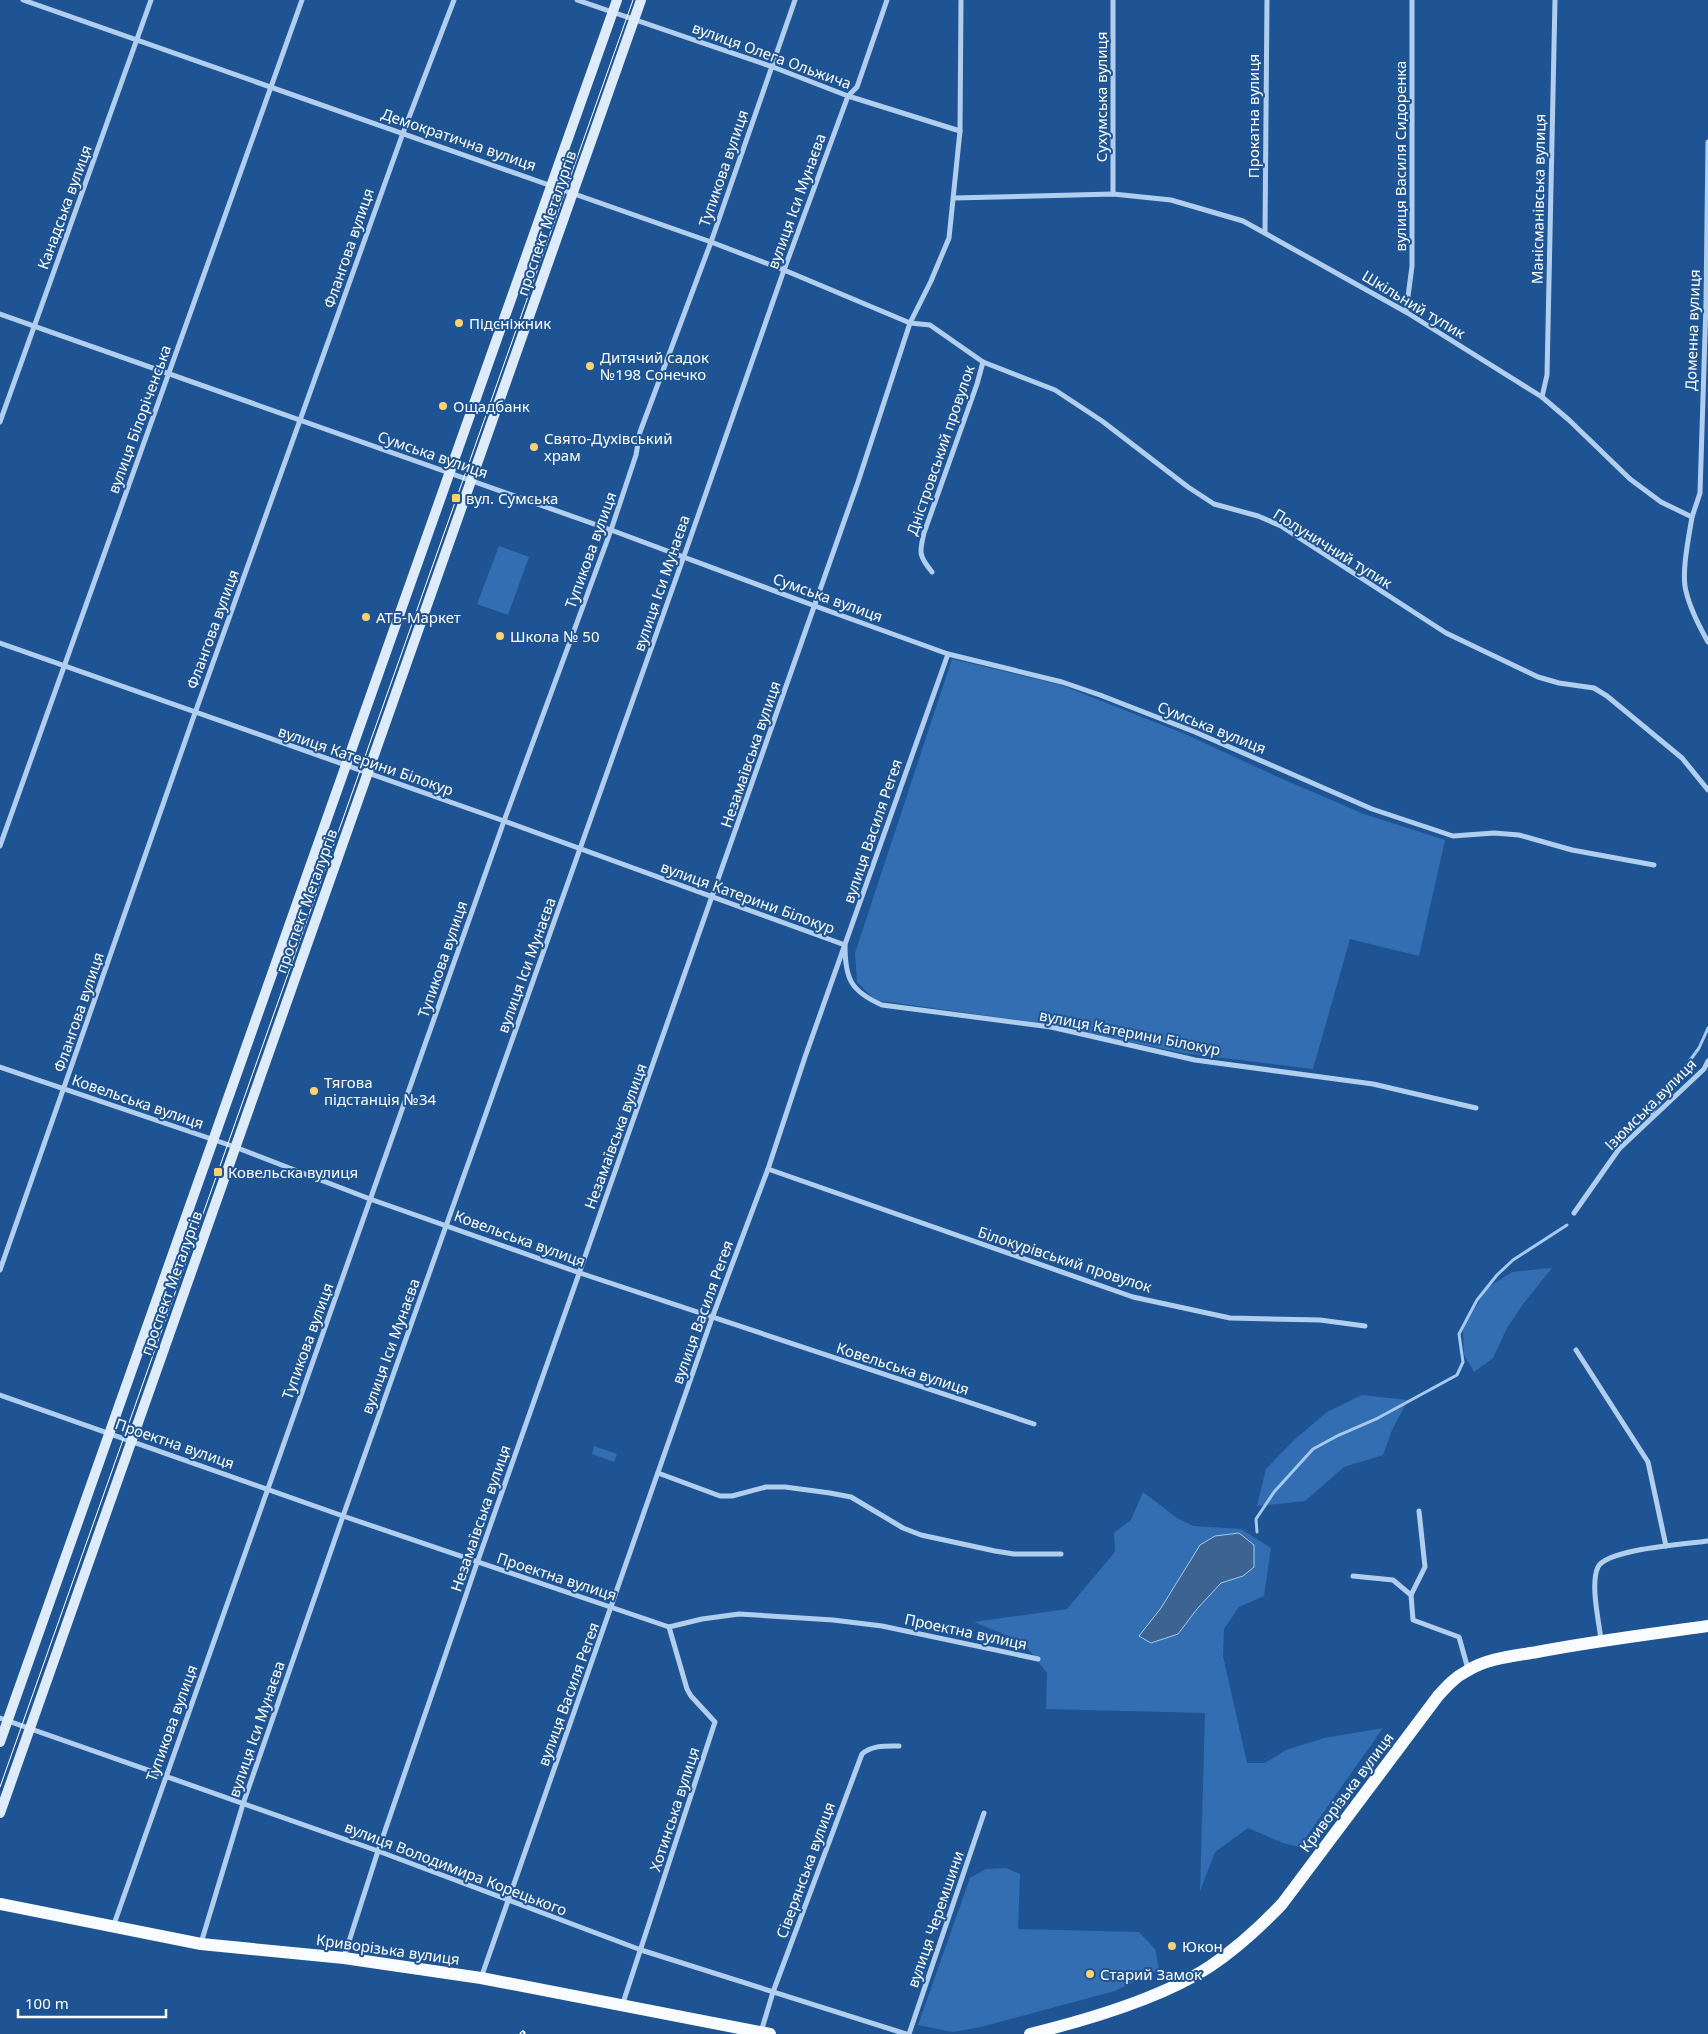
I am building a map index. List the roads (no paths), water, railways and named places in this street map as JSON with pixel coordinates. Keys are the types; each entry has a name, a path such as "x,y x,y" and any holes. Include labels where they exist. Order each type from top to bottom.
{"main road":[{"name":"проспект Металургів","path":"0,1742 4,1720 110,1433 617,0"},
{"name":"проспект Металургів","path":"0,1813 641,0"},
{"name":"Криворізька вулиця","path":"1030,2034 1083,2019 1165,1990 1202,1971 1234,1950 1282,1904 1438,1696 1451,1682 1468,1670 1498,1659 1601,1640 1708,1626"},
{"name":"Криворізька вулиця","path":"0,1904 201,1944 344,1958 481,1978 765,2033"}],"street":[{"name":"Демократична вулиця","path":"23,0 573,192 784,270 910,323"},
{"name":"Канадська вулиця","path":"0,422 152,0"},
{"name":"вулиця Білоріченська","path":"0,846 302,0"},
{"name":"Флангова вулиця","path":"0,1270 195,713 403,132 454,0"},
{"name":"вулиця Олега Ольжича","path":"577,0 773,67 848,96 960,131"},
{"name":"Тупикова вулиця","path":"113,1928 504,821 611,530 636,455 640,432 773,67 795,0"},
{"name":"вулиця Іси Мунаєва","path":"201,1944 243,1804 343,1516 784,270 848,96 857,87 887,0"},
{"name":"Незамаївська вулиця","path":"344,1958 378,1851 477,1562 713,898 858,482 910,323 949,238 960,131 961,0"},
{"name":"Сухумська вулиця","path":"1113,194 1114,0"},
{"name":"Прокатна вулиця","path":"1265,232 1267,0"},
{"name":"вулиця Василя Сидоренка","path":"1406,312 1412,266 1412,0"},
{"name":"Манісманівська вулиця","path":"1542,397 1547,375 1555,0"},
{"name":"Доменна вулиця","path":"1692,517 1700,493 1706,303 1708,142"},
{"name":"Шкільний тупик","path":"954,198 1113,194 1171,200 1243,221 1406,312 1542,397 1569,420 1630,479 1661,502 1692,517"},
{"name":"Сумська вулиця","path":"0,314 684,556 948,654 1062,682 1100,695 1196,732 1372,809 1453,836 1494,833 1519,835 1572,850 1654,865"},
{"name":"Полуничний тупик","path":"910,323 930,325 983,362 1055,390 1102,421 1188,487 1214,504 1258,516 1280,526 1446,633 1538,677 1559,683 1594,688 1607,696 1682,758 1708,790"},
{"name":"Дністровський провулок","path":"932,572 920,552 924,533 977,384 983,362"},
{"path":"1692,517 1685,570 1685,590 1708,642"},
{"name":"вулиця Катерини Білокур","path":"0,643 504,821 845,945 845,965 848,977 854,988 866,998 882,1005 1051,1027 1195,1060 1373,1084 1476,1108"},
{"name":"вулиця Василя Регея","path":"481,1978 712,1318 768,1169 805,1057 948,654"},
{"name":"Ізюмська вулиця","path":"1574,1213 1619,1149 1706,1070 1708,1060"},
{"name":"Ковельська вулиця","path":"0,1066 64,1090 235,1147 370,1199 580,1273 1034,1424"},
{"name":"Білокурівський провулок","path":"768,1169 1133,1297 1230,1318 1320,1320 1365,1326"},
{"path":"1576,1350 1648,1462 1666,1546"},
{"name":"Проектна вулиця","path":"0,1395 343,1516 669,1627 702,1619 739,1614 834,1620 882,1626 1038,1659"},
{"path":"658,1474 720,1496 732,1496 766,1487 785,1487 851,1497 903,1528 921,1534 1014,1554 1061,1554"},
{"path":"1419,1511 1425,1567 1411,1595 1413,1620 1459,1637 1468,1670"},
{"path":"1601,1640 1595,1588 1598,1566 1612,1557 1666,1546 1708,1541"},
{"path":"1352,1576 1394,1580 1411,1595"},
{"name":"Хотинська вулиця","path":"622,2006 716,1722 691,1696 687,1689 669,1627"},
{"name":"вулиця Володимира Корецького","path":"4,1720 378,1851 640,1950 908,2034"},
{"name":"Сіверянська вулиця","path":"765,2033 773,1992 862,1754 868,1749 879,1746 899,1746"},
{"name":"вулиця Черемшини","path":"908,2034 984,1813"}],"waterway":[{"path":"1651,1114 1699,1048 1708,1028"},
{"path":"1257,1532 1256,1519 1274,1492 1313,1449 1378,1418 1457,1375 1463,1362 1459,1334 1477,1300 1497,1275 1513,1260 1567,1225"}],"tram line":[{"path":"0,1787 633,0"}],"place":[{"name":"Підсніжник","path":"459,323"},
{"name":"Дитячий садок №198 Сонечко","path":"590,366"},
{"name":"Ощадбанк","path":"443,406"},
{"name":"Свято-Духівський храм","path":"534,447"},
{"name":"вул. Сумська","path":"456,498"},
{"name":"АТБ-Маркет","path":"366,617"},
{"name":"Школа № 50","path":"500,636"},
{"name":"Тягова пiдстанцiя №34","path":"314,1091"},
{"name":"Ковельска вулиця","path":"218,1172"},
{"name":"Юкон","path":"1172,1946"},
{"name":"Старий Замок","path":"1090,1974"}]}
